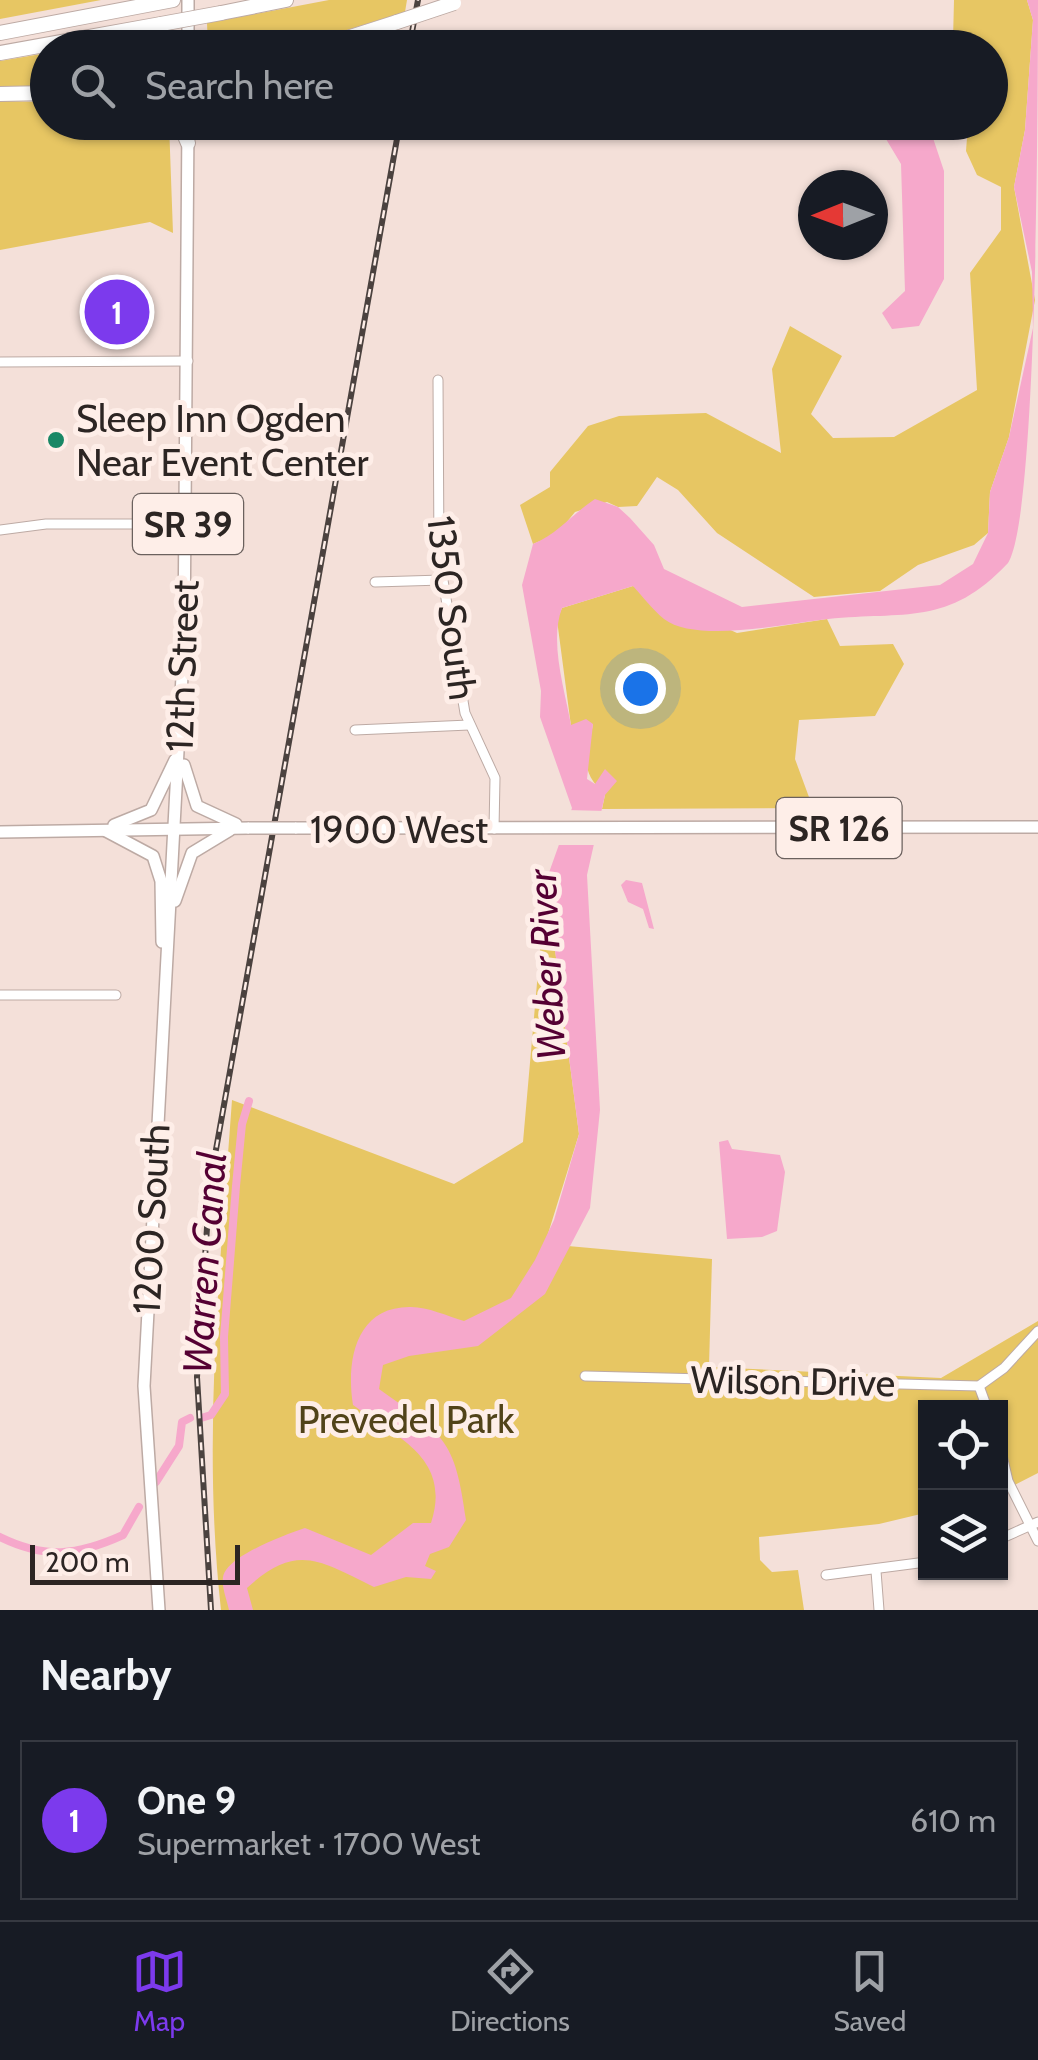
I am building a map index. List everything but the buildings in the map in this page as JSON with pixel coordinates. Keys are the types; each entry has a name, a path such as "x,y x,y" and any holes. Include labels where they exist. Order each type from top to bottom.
{"highway":[{"path":"130,30 286,0"},
{"path":"0,32 166,1"},
{"path":"372,30 458,2"},
{"path":"0,54 30,48"},
{"path":"0,94 30,93"}],"main road":[{"path":"188,0 188,30"},
{"name":"12th Street","path":"175,828 188,524 188,143"},
{"path":"180,746 197,806 212,816 249,828"},
{"path":"102,830 152,810 180,746"},
{"name":"1900 West","path":"0,832 175,828 1038,827"},
{"name":"1200 South","path":"159,1610 144,1386 175,828"},
{"path":"168,924 192,854 233,828"},
{"path":"102,830 153,856 161,881 158,921 166,959"}],"street":[{"path":"0,362 188,361"},
{"name":"1350 South","path":"438,380 442,580 469,725 495,778 494,829"},
{"path":"0,530 46,524 188,524"},
{"path":"374,582 442,580"},
{"path":"354,730 469,725"},
{"path":"0,995 116,995"},
{"path":"984,1400 979,1386 1004,1368 1038,1331"},
{"name":"Wilson Drive","path":"585,1376 979,1386"},
{"path":"1008,1482 1034,1524 1038,1541"},
{"path":"1008,1535 1034,1524"},
{"path":"826,1575 918,1563"},
{"path":"876,1571 879,1610"}],"green space":[{"path":"0,0 101,0 0,19"},
{"path":"329,0 407,0 405,12 347,30 207,30 207,23"},
{"path":"954,0 1027,0 1033,20 1025,130 1014,187 1035,300 1009,437 990,492 988,533 974,545 918,565 880,591 814,597 717,533 678,490 657,477 637,506 618,507 607,502 575,512 557,534 533,544 520,505 550,487 550,472 588,426 619,416 706,413 781,453 772,369 790,326 842,356 811,414 833,438 894,437 977,390 970,273 1001,230 1001,187 977,175 966,151 967,140 1008,140 1008,30 953,30"},
{"path":"30,56 30,89 0,90 0,61"},
{"path":"0,101 30,102 30,140 170,140 173,233 150,222 0,250"},
{"path":"633,586 737,633 827,619 840,646 893,644 904,664 875,716 799,720 795,759 813,808 602,809 605,795 591,777 587,762 593,724 571,726 557,620 562,608"},
{"name":"Prevedel Park","path":"546,881 579,1134 547,1237 568,1246 712,1259 709,1367 941,1378 1038,1321 1038,1473 1008,1488 1008,1400 918,1400 918,1515 879,1524 759,1537 760,1560 772,1572 798,1570 804,1610 221,1610 213,1419 232,1100 454,1184 523,1142"}],"shaded area":[{"path":"1027,0 1038,0 1033,328 1032,272 1014,187 1025,130 1033,20"},
{"path":"887,140 934,140 944,171 944,279 919,326 892,329 882,313 905,291 901,164"},
{"path":"1033,328 1018,529 1008,563 965,598 945,607 903,615 720,631 679,626 664,619 633,586 562,608 558,651 571,725 586,719 593,724 587,779 595,784 605,769 617,781 605,795 587,875 600,1110 590,1208 545,1294 478,1346 409,1356 383,1365 379,1389 443,1441 462,1493 466,1520 449,1547 430,1554 425,1566 436,1571 431,1579 406,1577 374,1587 323,1564 295,1561 280,1565 247,1588 253,1610 229,1610 223,1584 226,1570 241,1557 274,1540 305,1528 371,1555 413,1523 431,1523 436,1501 427,1466 403,1440 353,1405 351,1371 358,1340 366,1326 392,1309 417,1307 464,1321 511,1298 554,1220 579,1134 546,881 572,808 540,717 541,691 522,585 533,544 595,499 618,507 630,518 654,545 664,569 742,607 940,585 973,564 988,533 990,492 1009,437"},
{"path":"626,880 642,883 654,929 649,928 643,909 628,902 621,885"},
{"path":"728,1140 732,1149 780,1155 785,1172 777,1231 762,1237 727,1239 719,1142"}],"pier":[{"path":"566,810 606,811 602,845 554,845"}],"waterway":[{"name":"Warren Canal","path":"201,1418 211,1415 225,1394 224,1337 236,1186 242,1124 249,1101"},
{"name":"Warren Canal","path":"156,1482 179,1446 182,1422 190,1418"},
{"name":"Warren Canal","path":"0,1537 47,1552 76,1551 123,1535 139,1507"}],"railway":[{"path":"412,30 418,0"},
{"path":"211,1610 197,1377 210,1183 397,140"}],"place":[{"name":"One 9","path":"117,312"},
{"name":"Sleep Inn Ogden Near Event Center","path":"56,440"}],"water label":[{"name":"Weber River","path":"546,965"}]}
